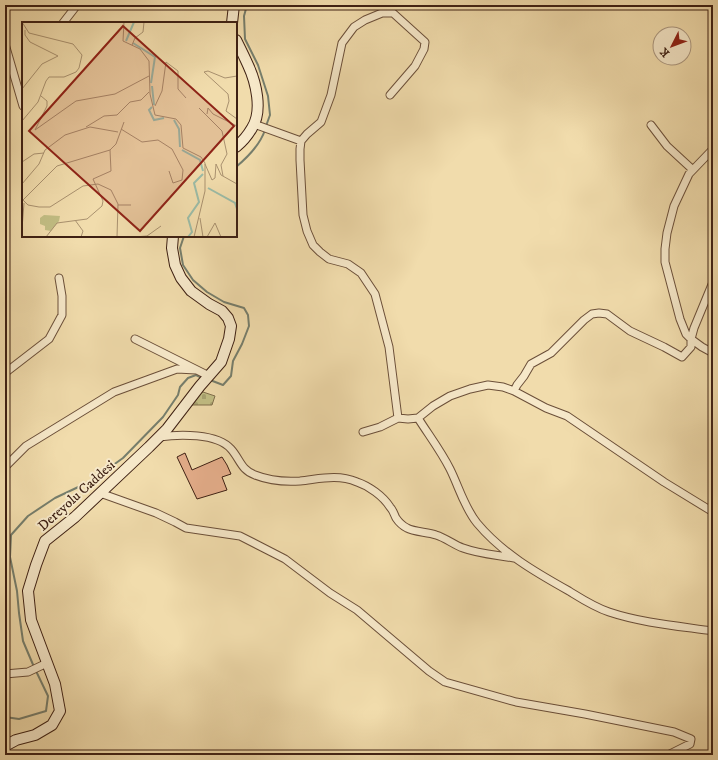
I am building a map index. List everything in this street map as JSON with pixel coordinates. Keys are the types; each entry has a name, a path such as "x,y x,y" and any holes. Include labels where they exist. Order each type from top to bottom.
{"main road":[{"path":"232,22 234,5"},
{"path":"237,42 248,65 258,104 258,126 253,128 237,146"},
{"name":"Dereyolu Caddesi","path":"5,746 16,740 35,735 52,726 60,711 55,684 43,664 31,620 28,591 45,541 75,517 159,437 221,362 229,339 231,326 228,318 222,311 191,291 181,278 173,254 173,237"}],"street":[{"path":"64,22 77,5"},
{"path":"390,95 415,66 424,49 424,42 393,13 382,13 365,20 354,28 342,43 331,95 321,122 307,134 302,141 300,149 300,175 303,215 307,231 313,245 329,258 348,264 361,273 375,294 389,347 398,418"},
{"path":"5,44 22,103"},
{"path":"651,125 666,146 692,170"},
{"path":"258,126 302,141"},
{"path":"713,149 689,174 674,206 667,233 665,249 665,262 680,319 686,334 691,340 713,353"},
{"path":"5,373 49,339 62,315 62,296 59,278"},
{"path":"514,391 531,364 551,353 592,314 607,314 630,331 682,357 691,347 694,328 713,282"},
{"path":"135,339 209,376"},
{"path":"5,467 26,446 114,392 177,369 196,370"},
{"path":"363,432 380,427 398,418 418,418 432,406 444,399 470,389 488,386 503,387 514,391 546,408 567,416 664,482 713,512"},
{"path":"418,418 449,468 468,510 493,541 514,558 595,607 645,621 713,631"},
{"path":"159,437 176,435 207,437 221,442 231,448 243,468 253,474 265,478 280,481 299,481 335,477 346,478 370,488 382,498 390,507 396,519 407,528 436,534 463,548 514,558"},
{"path":"100,493 156,513 186,528 240,536 285,559 330,593 356,610 429,672 445,682 516,702 674,732 691,740 690,744 668,755"},
{"path":"5,674 28,672 43,664"}],"green space":[{"path":"200,391 215,396 212,405 190,405"}],"building":[{"path":"185,453 192,470 222,457 231,474 222,477 227,490 197,499 177,457"}],"waterway":[{"path":"247,5 244,16 245,39 258,65 268,96 270,115 266,126"},
{"path":"237,166 260,141 265,130"},
{"path":"184,237 180,248 183,265 193,280 207,292 224,302 244,308 248,315 249,326 233,361 231,376 223,385 210,380"},
{"path":"34,667 23,641 17,591 10,557 11,535 28,516 55,498 91,481 123,458 163,417 178,395 180,387 188,378 196,375 202,378"},
{"path":"5,717 19,719 46,711 48,696 36,671"}]}
